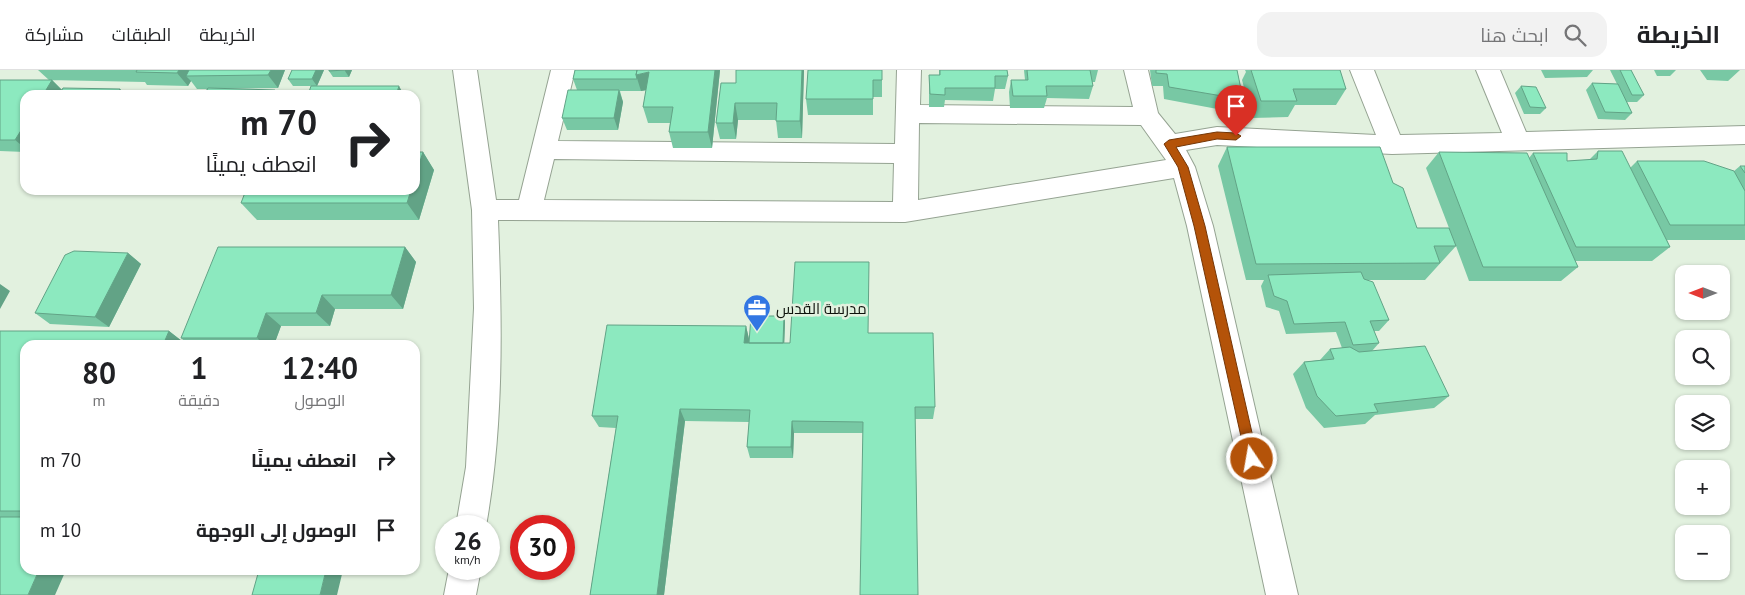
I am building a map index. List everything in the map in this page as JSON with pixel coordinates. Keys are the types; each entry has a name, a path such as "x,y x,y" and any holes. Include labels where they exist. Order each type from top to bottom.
{"street":[{"path":"465,70 485,210 488,308 481,467 473,515"},
{"path":"529,210 563,70"},
{"path":"905,212 909,70"},
{"path":"1136,70 1147,116 1176,155 1200,226 1282,595"},
{"path":"1362,70 1392,145"},
{"path":"1488,70 1518,142"},
{"path":"909,114 1147,116"},
{"path":"485,210 905,212 982,198 1176,155 1217,136 1392,145 1745,135"},
{"path":"544,150 907,154"},
{"path":"460,595 463,580"}],"building":[{"path":"137,70 179,70 177,73 136,72"},
{"path":"189,70 271,70 268,75 186,76"},
{"path":"292,70 316,70 312,79 288,79"},
{"path":"575,70 637,70 637,79 573,79"},
{"path":"637,70 715,70 708,132 669,132 673,107 643,107 649,72 636,75"},
{"path":"736,70 802,70 800,121 776,121 777,103 735,103 733,123 716,123 721,83 736,83"},
{"path":"808,70 882,70 882,80 873,80 873,99 806,99"},
{"path":"940,70 1007,70 1008,76 995,76 995,88 945,88 945,95 930,94 929,75 940,75"},
{"path":"1027,70 1090,70 1093,86 1046,86 1047,96 1013,96 1011,80 1028,80"},
{"path":"1156,70 1237,70 1241,89 1232,89 1234,98 1169,87 1167,74 1156,73"},
{"path":"1251,70 1340,70 1346,89 1293,89 1297,101 1261,101"},
{"path":"1620,70 1631,70 1644,95 1632,95"},
{"path":"0,80 52,80 46,90 20,90 20,132 15,140 0,140"},
{"path":"1592,83 1618,84 1632,113 1605,112"},
{"path":"311,86 399,86 398,90 310,90"},
{"path":"1521,86 1536,87 1546,108 1530,107"},
{"path":"63,88 120,89 119,90 62,90"},
{"path":"208,88 275,90 207,90"},
{"path":"568,90 619,90 614,118 562,118"},
{"path":"1227,147 1380,147 1393,183 1403,188 1417,228 1449,228 1456,246 1434,246 1440,263 1256,264"},
{"path":"1598,151 1622,151 1670,247 1576,247 1533,153 1567,153 1567,161 1597,159"},
{"path":"1439,152 1527,153 1578,267 1483,267"},
{"path":"1637,161 1704,161 1734,171 1745,191 1745,225 1670,225"},
{"path":"1740,166 1745,166 1745,173"},
{"path":"244,195 409,195 407,203 241,203"},
{"path":"218,247 405,247 391,295 322,295 316,313 266,313 257,338 181,338"},
{"path":"74,251 128,253 95,317 35,313 65,255"},
{"path":"795,262 869,262 868,333 933,333 935,407 915,407 918,595 860,595 863,422 792,421 791,447 747,447 750,410 680,409 657,595 590,595 618,416 592,416 607,325 746,326 744,343 790,343"},
{"path":"1361,272 1364,279 1373,282 1389,320 1370,321 1379,343 1353,345 1345,322 1294,324 1287,301 1274,296 1268,275"},
{"path":"751,316 784,316 783,343 749,343"},
{"path":"0,331 169,331 165,340 20,340 20,511 0,511"},
{"path":"1425,346 1449,396 1374,404 1378,412 1336,416 1317,396 1304,362 1334,359 1330,349 1350,347 1359,352"},
{"path":"0,517 20,517 20,575 37,575 28,595 0,595"},
{"path":"258,575 325,575 320,595 252,595"}],"place":[{"name":"مدرسة القدس","path":"757,332"}],"route":[{"path":"1236,136 1217,136 1169,144 1183,167 1200,226 1252,459"}]}
